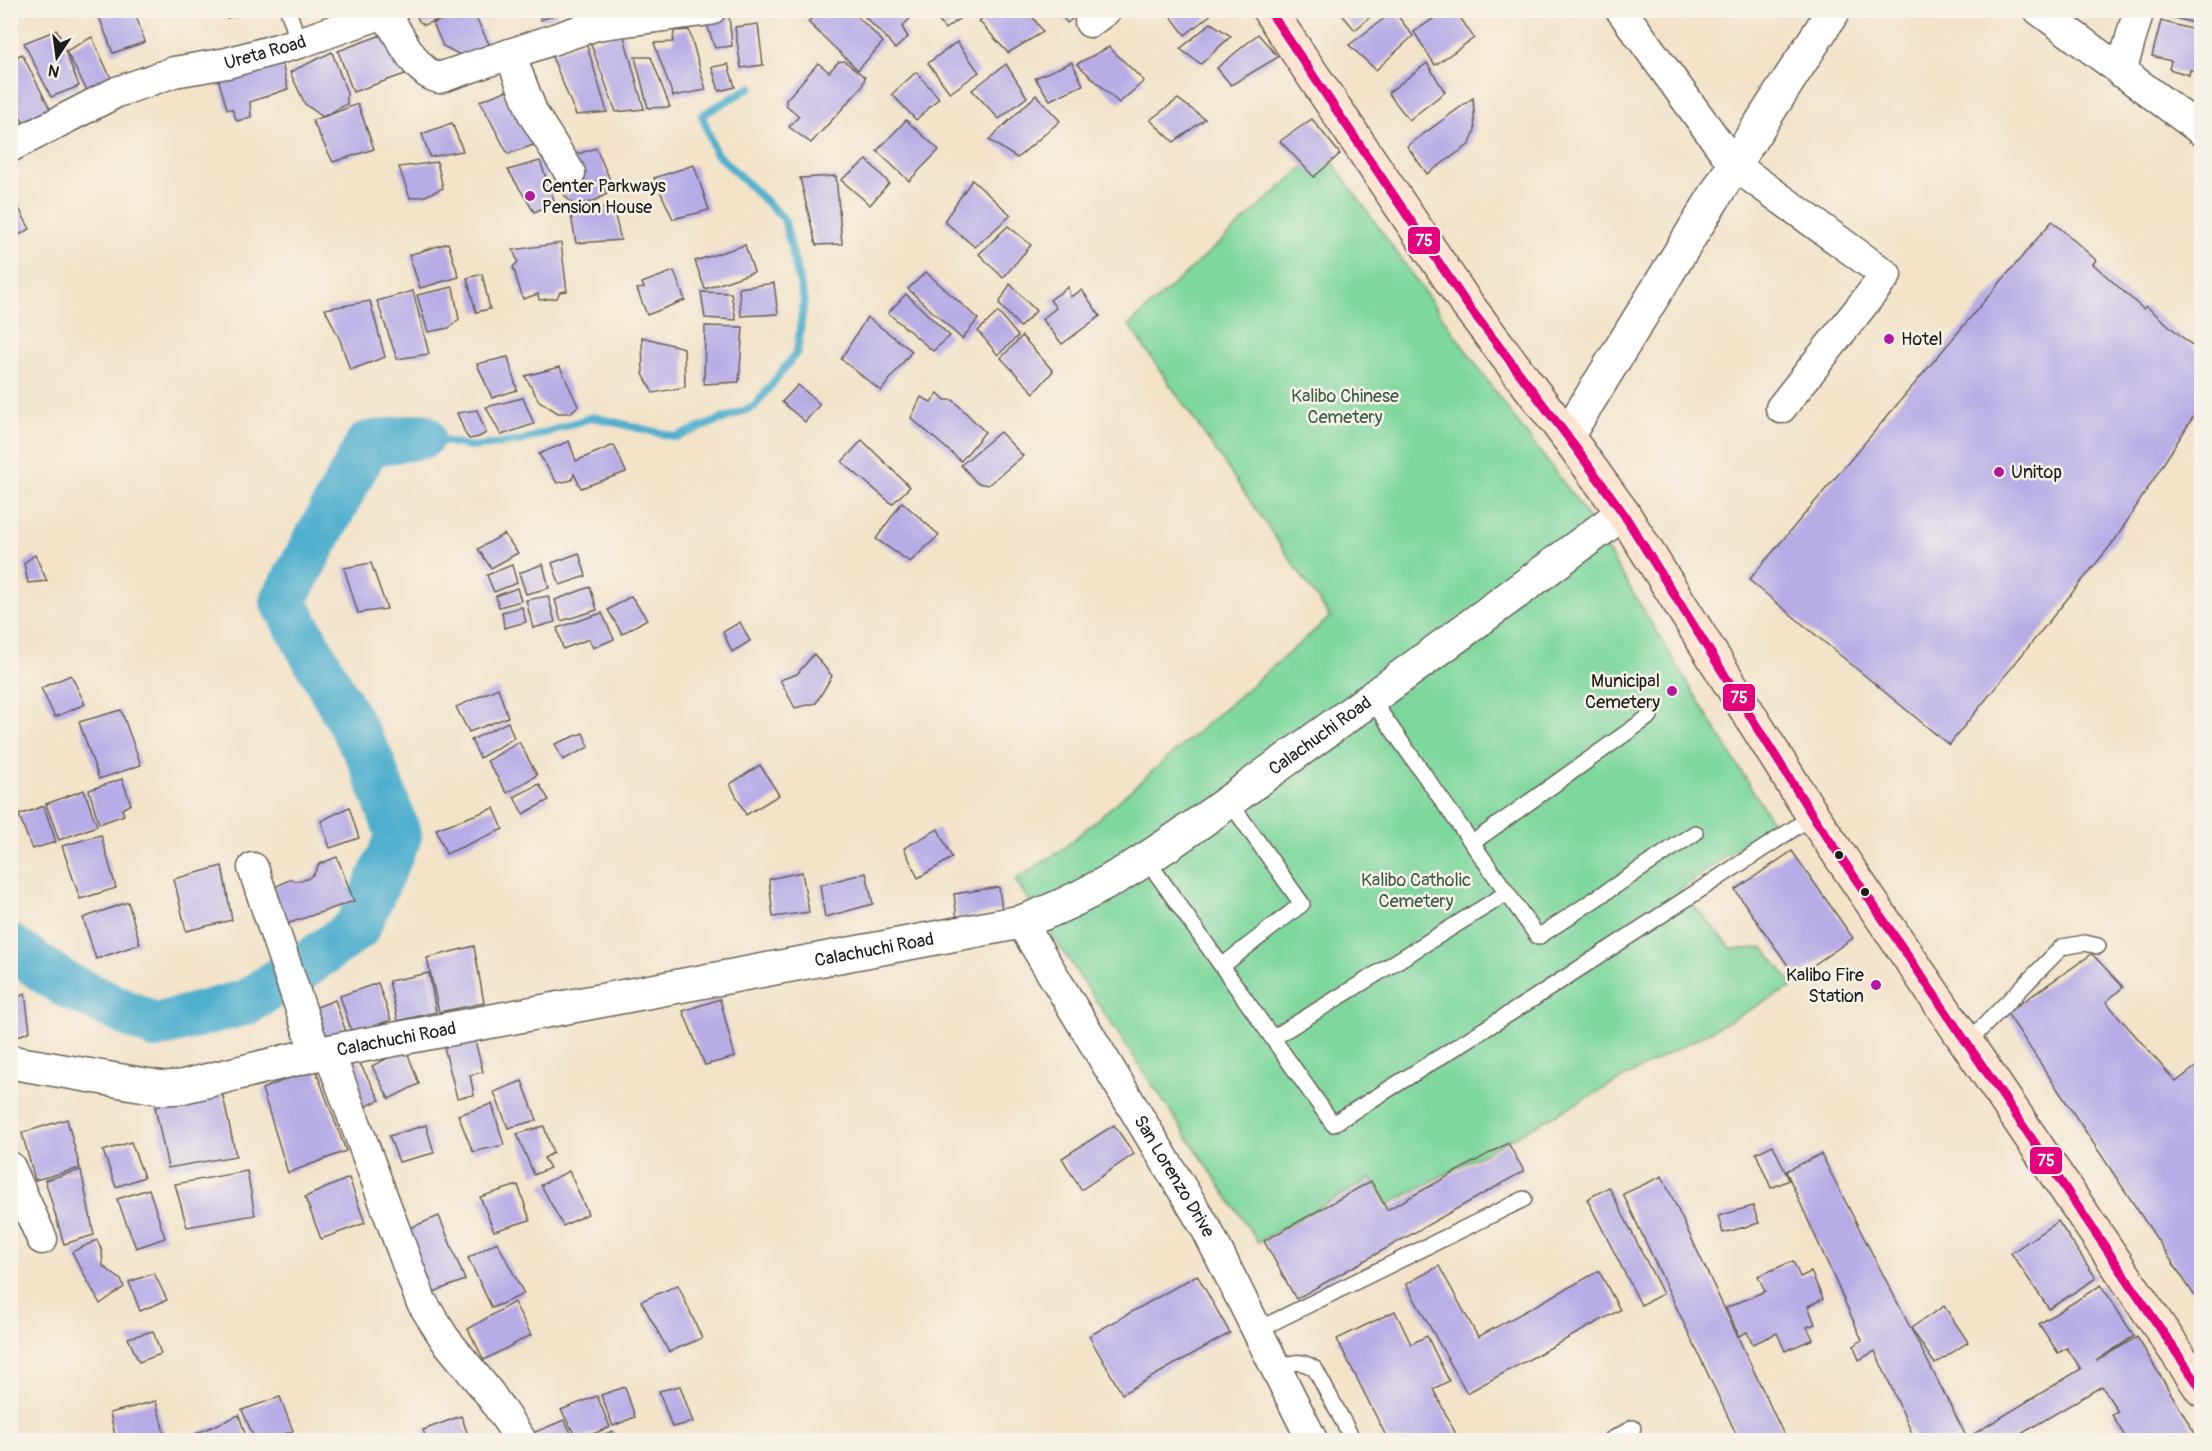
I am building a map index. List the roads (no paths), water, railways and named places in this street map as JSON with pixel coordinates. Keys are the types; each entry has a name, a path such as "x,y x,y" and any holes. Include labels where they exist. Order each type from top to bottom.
{"main road":[{"path":"1269,10 1466,303 1623,513 1813,816 2202,1390"}],"street":[{"name":"Ureta Road","path":"10,147 117,92 174,72 227,63 299,43 375,16 384,16 391,23 422,70 430,76 440,78 596,25 636,15 710,10"},
{"path":"1621,10 1734,165 1886,275 1781,408"},
{"path":"1567,436 1734,165 1833,10"},
{"path":"2039,10 2202,131"},
{"path":"2121,72 2139,10"},
{"path":"510,54 533,114 570,173"},
{"name":"Calachuchi Road","path":"10,1062 164,1088 181,1087 322,1053 1021,922 1055,910 1148,860 1623,513"},
{"path":"253,868 322,1053 421,1301 445,1339 489,1393 521,1440"},
{"name":"San Lorenzo Drive","path":"1021,922 1207,1230 1312,1440"},
{"path":"10,1167 42,1239"}],"lane":[{"path":"288,10 299,43"},
{"path":"1371,699 1538,937 1695,833"},
{"path":"1472,843 1650,716"},
{"path":"1222,966 1302,904 1229,801"},
{"path":"1148,860 1333,1124 1528,1002 1813,816"},
{"path":"1273,1038 1507,893"},
{"path":"1967,1043 2062,947 2085,943 2098,946"},
{"path":"1257,1330 1524,1199"},
{"path":"1277,1370 1296,1361 1315,1369 1353,1440"},
{"path":"1611,1440 1633,1428"}],"waterway":[{"path":"422,436 472,447 520,441 593,417 676,437 754,407 797,352 804,300 784,219 715,152 702,115 751,87"},
{"path":"296,972 357,928 399,836 370,758 283,601 368,444 422,436"},
{"path":"10,947 64,984 155,1026 247,1002 283,978"}],"place":[{"name":"Center Parkways Pension House","path":"530,196"},
{"name":"Hotel","path":"1889,339"},
{"name":"Unitop","path":"1999,472"},
{"name":"Municipal Cemetery","path":"1672,691"},
{"name":"Kalibo Fire Station","path":"1876,985"}],"park label":[{"name":"Kalibo Chinese Cemetery","path":"1345,406"},
{"name":"Kalibo Catholic Cemetery","path":"1416,890"}]}
